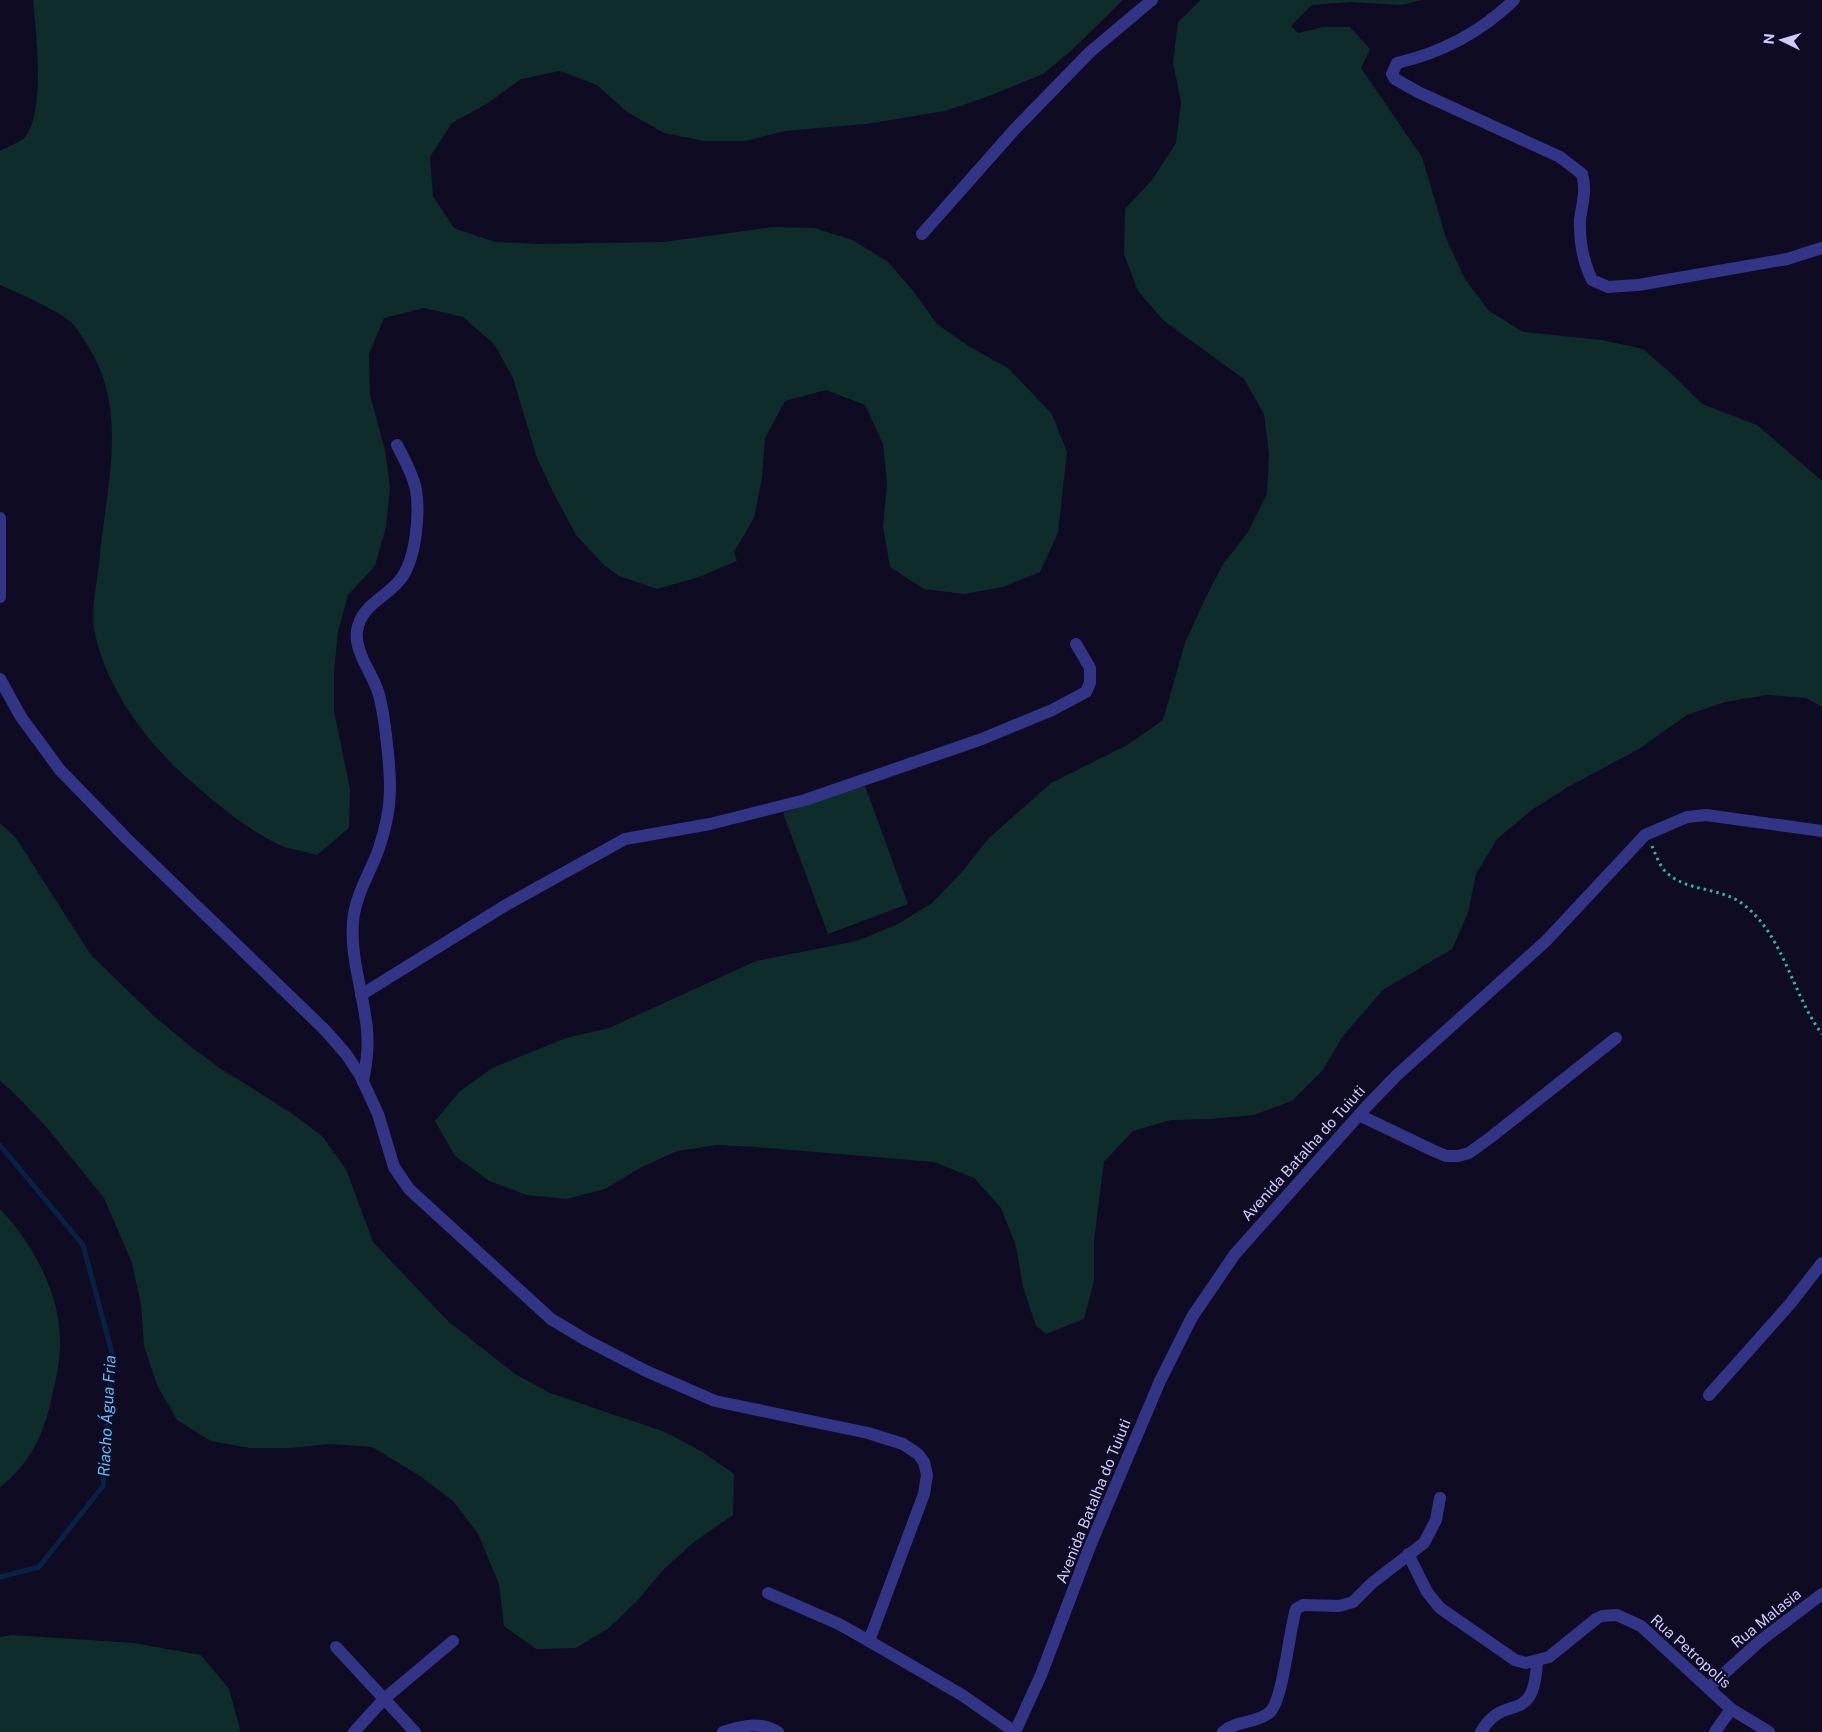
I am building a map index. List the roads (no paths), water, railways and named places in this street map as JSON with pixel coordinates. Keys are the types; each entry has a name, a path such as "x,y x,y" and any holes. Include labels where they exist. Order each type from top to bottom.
{"street":[{"path":"922,234 1015,129 1090,52 1152,0"},
{"path":"1514,0 1497,17 1453,44 1397,63 1392,74 1395,79 1418,92 1560,157 1582,174 1585,194 1580,219 1581,241 1584,264 1592,280 1608,287 1638,285 1787,259 1822,248"},
{"path":"363,1082 368,1049 367,1029 352,946 355,905 378,851 387,822 390,789 379,694 364,661 357,634 361,618 372,603 398,582 407,571 412,554 417,513 416,490 409,468 397,445"},
{"path":"0,518 0,597"},
{"path":"361,995 506,905 625,839 710,824 805,800 982,739 1052,710 1086,692 1090,684 1090,668 1076,644"},
{"path":"0,679 21,717 60,770 127,839 325,1030 346,1054 363,1082 378,1114 394,1167 409,1188 551,1318 594,1345 715,1401 868,1433 903,1444 918,1454 924,1462 927,1474 924,1494 869,1641"},
{"name":"Avenida Batalha do Tuiuti","path":"1015,1732 1061,1626 1090,1546 1123,1466 1160,1381 1192,1317 1235,1254 1359,1115 1397,1075 1546,941 1645,834 1687,817 1706,815 1822,831"},
{"path":"1359,1115 1446,1156 1458,1156 1469,1153 1616,1038"},
{"path":"1709,1395 1809,1282 1822,1263"},
{"path":"1222,1732 1239,1724 1260,1720 1271,1712 1275,1706 1278,1700 1290,1627 1296,1609 1304,1605 1347,1605 1424,1543 1436,1520 1440,1498"},
{"path":"1408,1554 1427,1592 1440,1608 1507,1656 1526,1663 1537,1661 1535,1686 1524,1705 1500,1711 1491,1717 1482,1732"},
{"path":"768,1593 839,1624 962,1695 1015,1732"},
{"name":"Rua Malasia","path":"1709,1687 1760,1641 1822,1594"},
{"name":"Rua Petropolis","path":"1537,1661 1549,1657 1596,1619 1602,1616 1617,1615 1641,1626 1731,1709 1769,1732"},
{"path":"354,1732 384,1699 453,1642"},
{"path":"336,1646 415,1732"},
{"path":"1714,1732 1731,1709"},
{"path":"723,1732 746,1725 762,1726 778,1732"}],"waterway":[{"name":"Riacho Água Fria","path":"0,1145 83,1245 112,1353 103,1486 39,1567 0,1577"}]}
